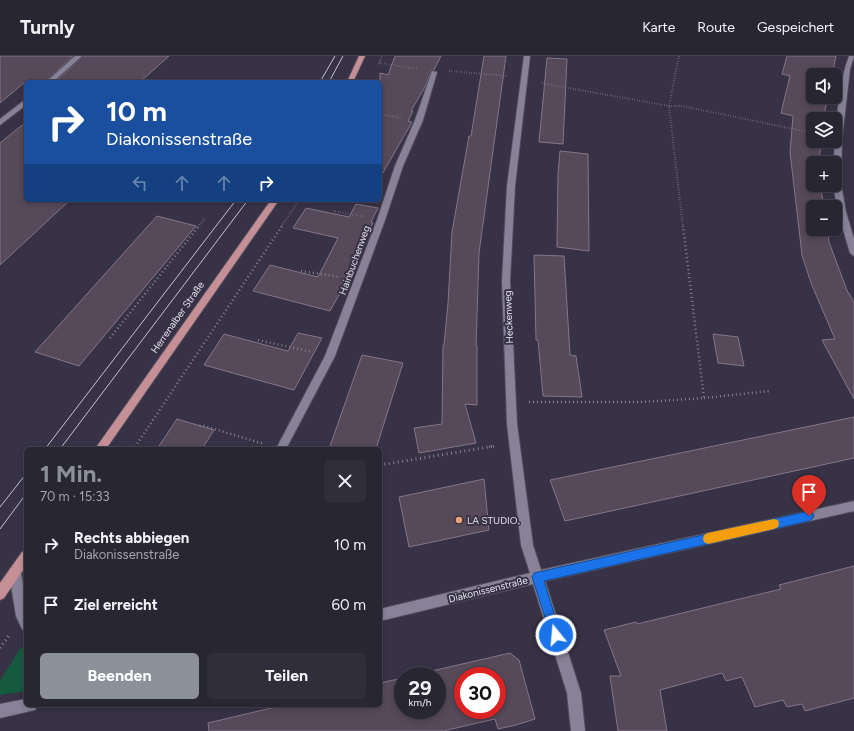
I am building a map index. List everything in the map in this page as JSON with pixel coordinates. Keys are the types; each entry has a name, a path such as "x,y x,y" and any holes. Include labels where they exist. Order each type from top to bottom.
{"main road":[{"path":"351,80 362,56"},
{"name":"Herrenalber Straße","path":"101,447 273,202"},
{"path":"0,594 24,559"}],"street":[{"path":"51,80 80,56"},
{"name":"Heckenweg","path":"527,56 511,186 506,281 513,444 527,544 574,693 578,731"},
{"path":"852,56 847,69 838,139 837,184 842,212 854,253"},
{"name":"Hainbuchenweg","path":"282,447 330,356 381,220 399,166 419,120 434,72"},
{"path":"0,123 24,103"},
{"name":"Diakonissenstraße","path":"382,615 538,577 854,506"},
{"path":"15,573 24,620"},
{"path":"0,711 24,706"}],"path":[{"path":"678,56 669,106 681,219 704,398"},
{"path":"379,63 434,72 436,70 525,79 669,106 682,106 806,132"},
{"path":"135,447 298,202"},
{"path":"333,211 381,220"},
{"path":"110,338 205,218"},
{"path":"301,271 358,280"},
{"path":"258,340 330,356"},
{"path":"511,402 597,403 704,398 770,392"},
{"path":"200,426 201,425 266,445"},
{"path":"382,465 479,448 513,444"}],"green space":[{"path":"21,647 24,651 24,691 0,695 0,681"}],"building":[{"path":"0,56 73,56 47,80 24,80 24,83 0,103"},
{"path":"83,56 169,56 142,80 57,80"},
{"path":"395,56 441,56 434,70 431,71 426,85 411,111 413,111 408,121 412,122 382,174 382,80 380,80 380,73 388,75"},
{"path":"484,56 506,56 479,253 476,346 477,405 465,404 476,443 419,453 414,428 442,424 443,345 448,303 452,232 469,136 471,136"},
{"path":"787,56 836,56 833,68 806,68 806,104 826,104 825,112 806,112 806,148 820,148 820,156 806,156 806,192 821,192 823,200 806,200 806,236 828,236 848,293 854,303 854,399 822,340 835,339 811,283 802,255 790,152 793,116 781,113 790,76 782,74"},
{"path":"547,58 567,59 563,144 539,142"},
{"path":"24,124 24,202 68,202 0,265 0,143"},
{"path":"560,151 588,154 589,251 557,247 558,174"},
{"path":"356,204 378,208 371,222 373,223 362,244 360,243 342,283 345,284 330,311 253,291 270,265 318,277 338,238 293,228 306,208 349,217"},
{"path":"157,216 196,226 79,366 35,352"},
{"path":"534,255 564,256 570,355 576,356 582,397 543,396 538,340 536,340"},
{"path":"298,333 322,338 294,390 204,365 224,334 288,351"},
{"path":"713,334 738,337 744,366 718,363"},
{"path":"362,355 403,363 377,447 330,447"},
{"path":"854,417 854,458 565,521 550,480"},
{"path":"177,419 214,430 203,447 158,447"},
{"path":"484,479 489,530 409,547 399,497"},
{"path":"854,566 854,698 805,711 802,704 787,707 783,700 755,707 742,677 726,681 722,673 660,690 667,731 618,731 610,676 621,676 604,630 636,622 637,624 781,589 779,585"},
{"path":"510,653 519,660 535,719 498,729 495,719 443,731 209,731 208,723 276,707 382,707 382,683 394,680 394,719 446,719 446,668"}],"tram line":[{"path":"321,80 335,56"},
{"path":"330,80 343,56"},
{"path":"47,447 234,202"},
{"path":"62,447 246,202"},
{"path":"0,507 24,477"},
{"path":"0,529 24,497"}],"slow traffic":[{"path":"708,539 774,524"}],"place":[{"name":"LA STUDIO.","path":"459,520"}],"route":[{"path":"556,635 538,577 809,516"}]}
